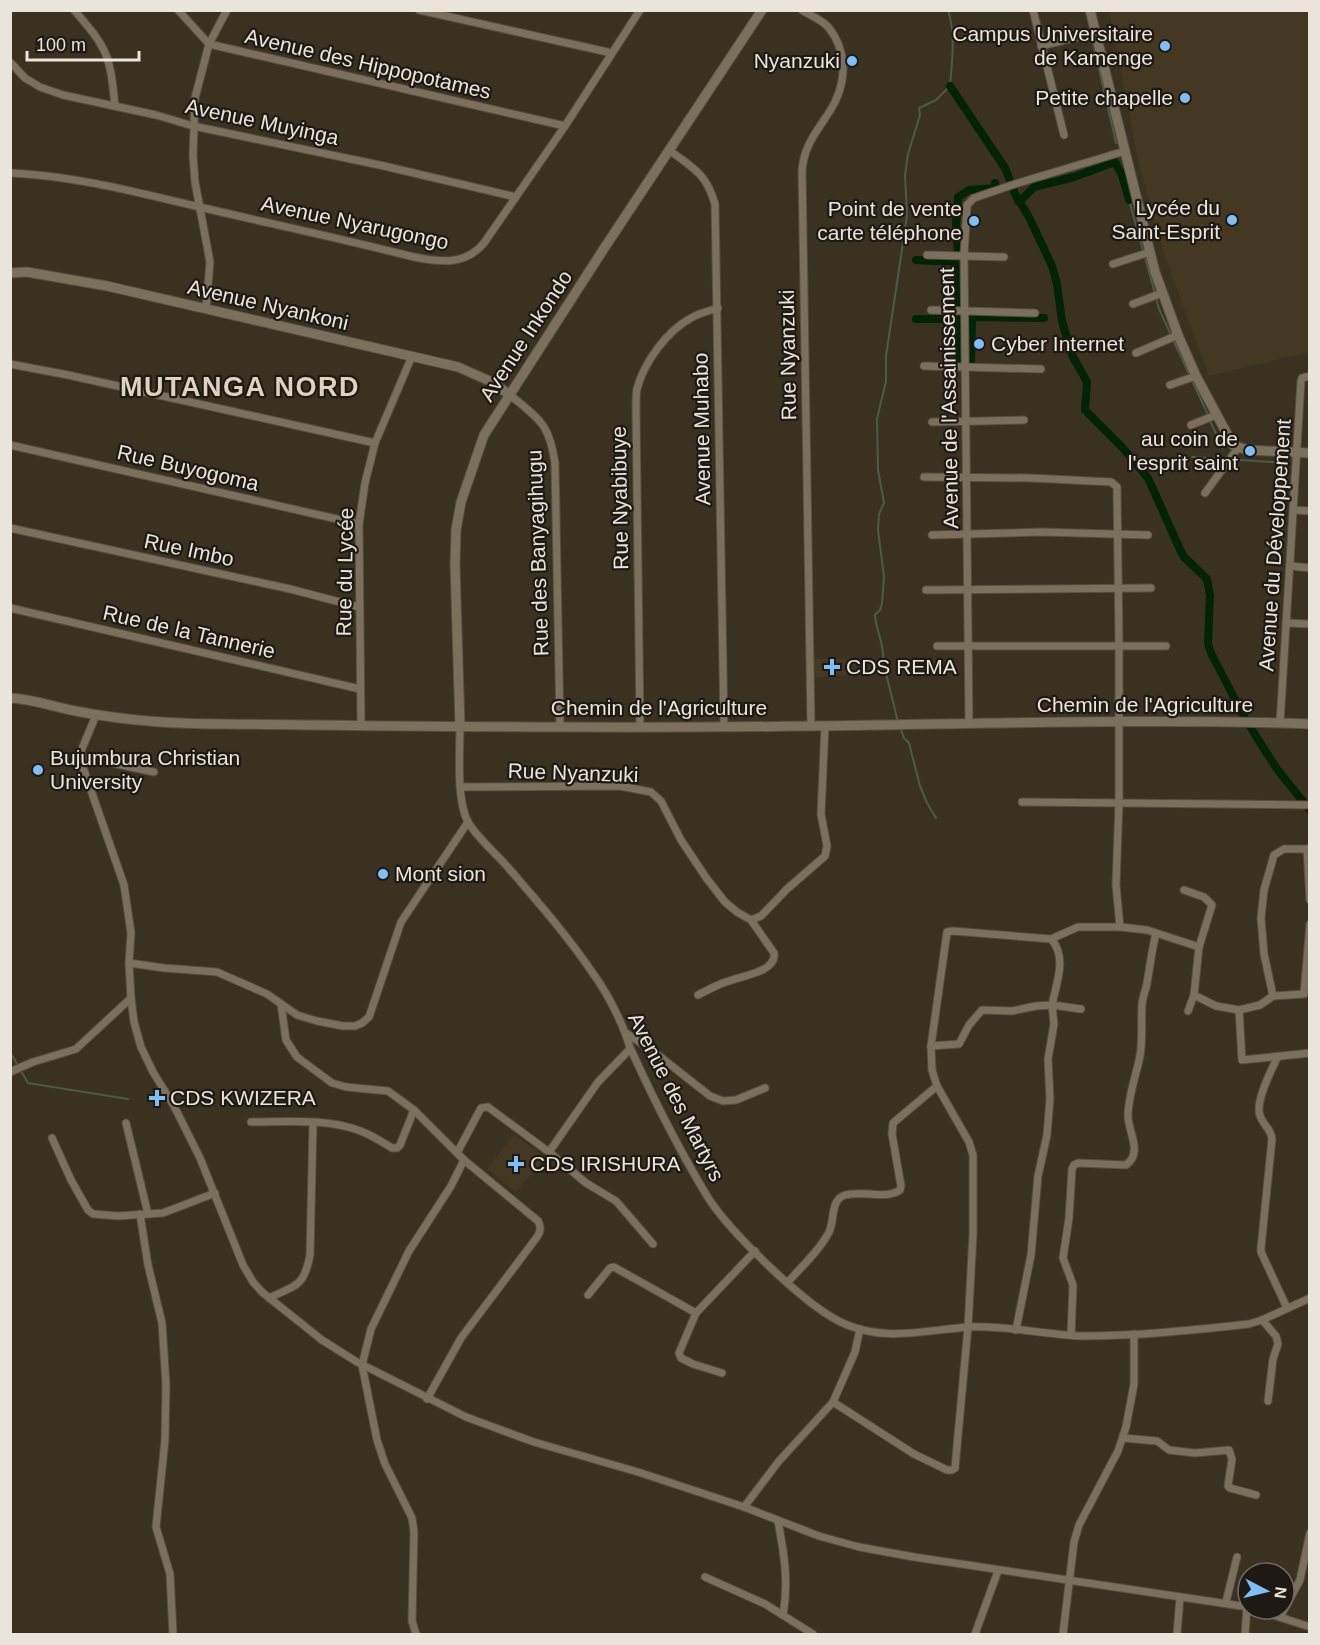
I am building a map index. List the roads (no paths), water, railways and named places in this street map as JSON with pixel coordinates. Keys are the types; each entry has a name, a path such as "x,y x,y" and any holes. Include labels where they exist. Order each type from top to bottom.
{"street":[{"path":"74,10 106,50 116,106"},
{"path":"178,10 208,44"},
{"path":"206,309 210,262 193,154 193,126 195,98 208,44 227,10"},
{"path":"419,10 612,53"},
{"name":"Avenue Nyarugongo","path":"10,173 43,174 88,182 414,256 454,261 477,251 516,197 640,10"},
{"name":"Avenue Inkondo","path":"460,726 456,530 461,502 484,435 762,10"},
{"name":"Rue Nyanzuki","path":"802,10 828,27 843,58 844,76 835,102 810,140 803,159 802,171 801,228 811,726"},
{"path":"1033,10 1064,135"},
{"path":"1090,10 1162,294 1196,376 1229,440 1238,448 1310,453"},
{"path":"1041,46 1095,33"},
{"name":"Avenue des Hippopotames","path":"208,44 564,126"},
{"name":"Avenue Muyinga","path":"10,62 25,78 40,87 63,95 193,126 374,163 516,197"},
{"name":"Avenue Muhabo","path":"669,150 701,174 710,188 717,227 724,726"},
{"name":"Avenue de l'Assainissement","path":"969,723 964,367 964,255 968,205 974,198 1125,151"},
{"path":"1113,264 1150,252"},
{"path":"927,255 1004,257"},
{"name":"Avenue Nyankoni","path":"10,273 27,272 54,276 458,367 492,382 510,395"},
{"path":"1133,304 1162,294"},
{"name":"Rue Nyabibuye","path":"640,726 637,593 636,408 638,388 650,361 672,332 691,318 718,308"},
{"path":"931,310 1035,313"},
{"path":"1136,353 1178,335"},
{"name":"Rue du Lycée","path":"361,726 359,524 375,443 412,356"},
{"path":"10,364 375,443"},
{"path":"924,366 1041,369"},
{"path":"1170,385 1196,376"},
{"name":"Avenue du Développement","path":"1280,723 1301,381 1305,376 1310,376"},
{"name":"Rue des Banyagihugu","path":"510,395 546,427 552,441 555,463 560,727"},
{"path":"1191,425 1216,416"},
{"path":"932,422 1024,420"},
{"name":"Rue Buyogoma","path":"10,445 359,524"},
{"path":"1205,493 1238,448"},
{"path":"924,477 1112,482 1117,487 1119,802 1116,875 1120,927"},
{"path":"1294,510 1310,511"},
{"name":"Rue Imbo","path":"10,528 290,589 359,607"},
{"path":"932,535 1117,533 1148,536"},
{"path":"1290,566 1310,568"},
{"path":"926,590 1151,588"},
{"name":"Rue de la Tannerie","path":"10,609 360,689"},
{"path":"1286,623 1310,624"},
{"path":"937,646 1166,646"},
{"name":"Chemin de l'Agriculture","path":"10,698 34,699 75,711 140,722 560,727 876,726 1118,722 1310,724"},
{"path":"96,715 79,756 124,885 131,933 129,963 131,998 134,1022 141,1047 200,1158 243,1265 253,1282 268,1298 322,1340 362,1365 466,1417 506,1433 638,1472 744,1507 819,1536 860,1547 998,1571 1236,1604"},
{"name":"Avenue des Martyrs","path":"460,726 460,787 468,822 528,891 593,974 626,1033 630,1049 692,1170 710,1200 727,1222 755,1251 828,1315 844,1324 860,1329 909,1335 969,1327 1071,1335 1134,1334 1249,1324 1310,1298"},
{"path":"698,995 726,981 753,975 772,962 775,958 774,953 752,920 761,916 787,888 825,856 827,846 821,814 825,726"},
{"path":"79,756 154,772"},
{"name":"Rue Nyanzuki","path":"460,787 620,786 651,792 661,801 681,840 725,902 752,920"},
{"path":"1022,802 1308,807"},
{"path":"129,963 217,972 250,986 297,1015 343,1026 355,1026 369,1017 401,922 468,822"},
{"path":"1273,996 1262,936 1264,890 1274,855 1284,849 1308,849 1310,900"},
{"path":"1184,890 1204,897 1212,905 1199,947 1194,995 1188,1011"},
{"path":"1194,995 1216,1006 1239,1010 1260,1005 1273,996 1301,995 1305,992 1310,924"},
{"path":"833,1402 914,1455 940,1468 952,1470 957,1462 969,1327 974,1234 973,1155 969,1142 937,1086 932,1070 931,1046 947,932 1051,939 1078,927 1120,927 1156,933 1199,947"},
{"path":"1071,1335 1073,1285 1063,1258 1069,1218 1072,1169 1078,1163 1126,1165 1134,1154 1135,1145 1127,1118 1129,1093 1140,1054 1142,1004 1156,933"},
{"path":"1016,1330 1031,1255 1038,1176 1047,1135 1050,1099 1048,1059 1054,1024 1052,1005 1060,961 1060,952 1051,939"},
{"path":"10,1072 33,1062 69,1052 82,1045 101,1023 131,998"},
{"path":"281,1004 286,1040 297,1057 332,1083 346,1087 388,1091 414,1110 464,1160 538,1221 541,1231 461,1338 427,1399"},
{"path":"931,1046 959,1044 969,1025 981,1010 1012,1011 1052,1005 1081,1009"},
{"path":"1239,1010 1241,1058 1244,1060 1310,1053"},
{"path":"626,1033 711,1096 723,1101 736,1100 765,1088"},
{"path":"549,1152 598,1082 630,1049"},
{"path":"1277,1058 1266,1083 1259,1111 1261,1120 1271,1131 1272,1139 1261,1252 1287,1308"},
{"path":"788,1282 829,1233 835,1204 839,1199 846,1195 891,1194 900,1190 892,1134 893,1123 937,1086"},
{"path":"457,1153 481,1108 488,1107 549,1152 586,1183 616,1201 653,1244"},
{"path":"251,1122 313,1123 356,1130 392,1148 397,1148 414,1110"},
{"path":"126,1123 148,1214"},
{"path":"268,1298 298,1284 307,1272 310,1255 313,1123"},
{"path":"52,1138 88,1210 101,1216 163,1213 215,1193"},
{"path":"416,1635 412,1621 414,1532 412,1518 385,1464 374,1427 362,1365 371,1329 409,1251 451,1186 464,1160"},
{"path":"140,1214 148,1265 162,1323 166,1385 165,1440 156,1527 170,1574 173,1635"},
{"path":"722,1373 693,1364 681,1358 679,1353 696,1314 755,1251"},
{"path":"588,1295 610,1268 614,1267 696,1314"},
{"path":"1262,1320 1276,1336 1278,1344 1273,1359 1268,1401"},
{"path":"744,1507 779,1461 833,1402 855,1352 860,1329"},
{"path":"1063,1635 1074,1542 1080,1525 1123,1438 1134,1384 1134,1334"},
{"path":"1123,1438 1157,1442 1169,1450 1186,1452 1228,1450 1232,1459 1228,1486 1256,1496"},
{"path":"778,1521 786,1562 787,1585 783,1615"},
{"path":"1296,1587 1300,1580 1310,1533"},
{"path":"1226,1602 1237,1557"},
{"path":"975,1635 998,1571"},
{"path":"705,1577 765,1604 813,1635"},
{"path":"1177,1635 1180,1597"},
{"path":"1292,1621 1310,1627"}],"waterway":[{"path":"898,722 883,661 883,650 875,615 882,603 884,577 878,530 879,514 884,503 878,470 877,419 886,381 886,356 907,216 905,175 908,154 920,115 919,108 936,100 950,86 953,38 948,10"},
{"path":"1091,34 1116,143"},
{"path":"950,86 1005,168 1016,196 1029,217 1052,266 1062,321 1072,355 1087,382 1085,410 1122,447 1148,478 1183,556 1207,579 1210,596 1208,644 1211,653 1259,741 1277,769 1310,810"},
{"path":"1019,202 1034,187 1074,177 1115,162 1122,175 1129,200"},
{"path":"958,252 956,225 958,197 969,190 996,188 995,183"},
{"path":"1129,200 1143,251"},
{"path":"1145,257 1159,309 1208,415"},
{"path":"916,260 958,262 958,308"},
{"path":"971,363 972,317 1044,318"},
{"path":"916,319 959,319 957,365"},
{"path":"1210,421 1223,448"},
{"path":"1192,457 1288,463"},
{"path":"900,727 904,738 909,743 920,786 936,818"},
{"path":"10,1052 28,1083 128,1099"}],"place":[{"name":"Campus Universitaire de Kamenge","path":"1165,46"},
{"name":"Nyanzuki","path":"852,61"},
{"name":"Petite chapelle","path":"1185,98"},
{"name":"Lycée du Saint-Esprit","path":"1232,220"},
{"name":"Point de vente carte téléphone","path":"974,221"},
{"name":"Cyber Internet","path":"979,344"},
{"name":"au coin de l'esprit saint","path":"1250,451"},
{"name":"CDS REMA","path":"832,667"},
{"name":"Bujumbura Christian University","path":"38,770"},
{"name":"Mont sion","path":"383,874"},
{"name":"CDS KWIZERA","path":"157,1098"},
{"name":"CDS IRISHURA","path":"516,1164"}],"district":[{"name":"MUTANGA NORD","path":"240,387"}]}
